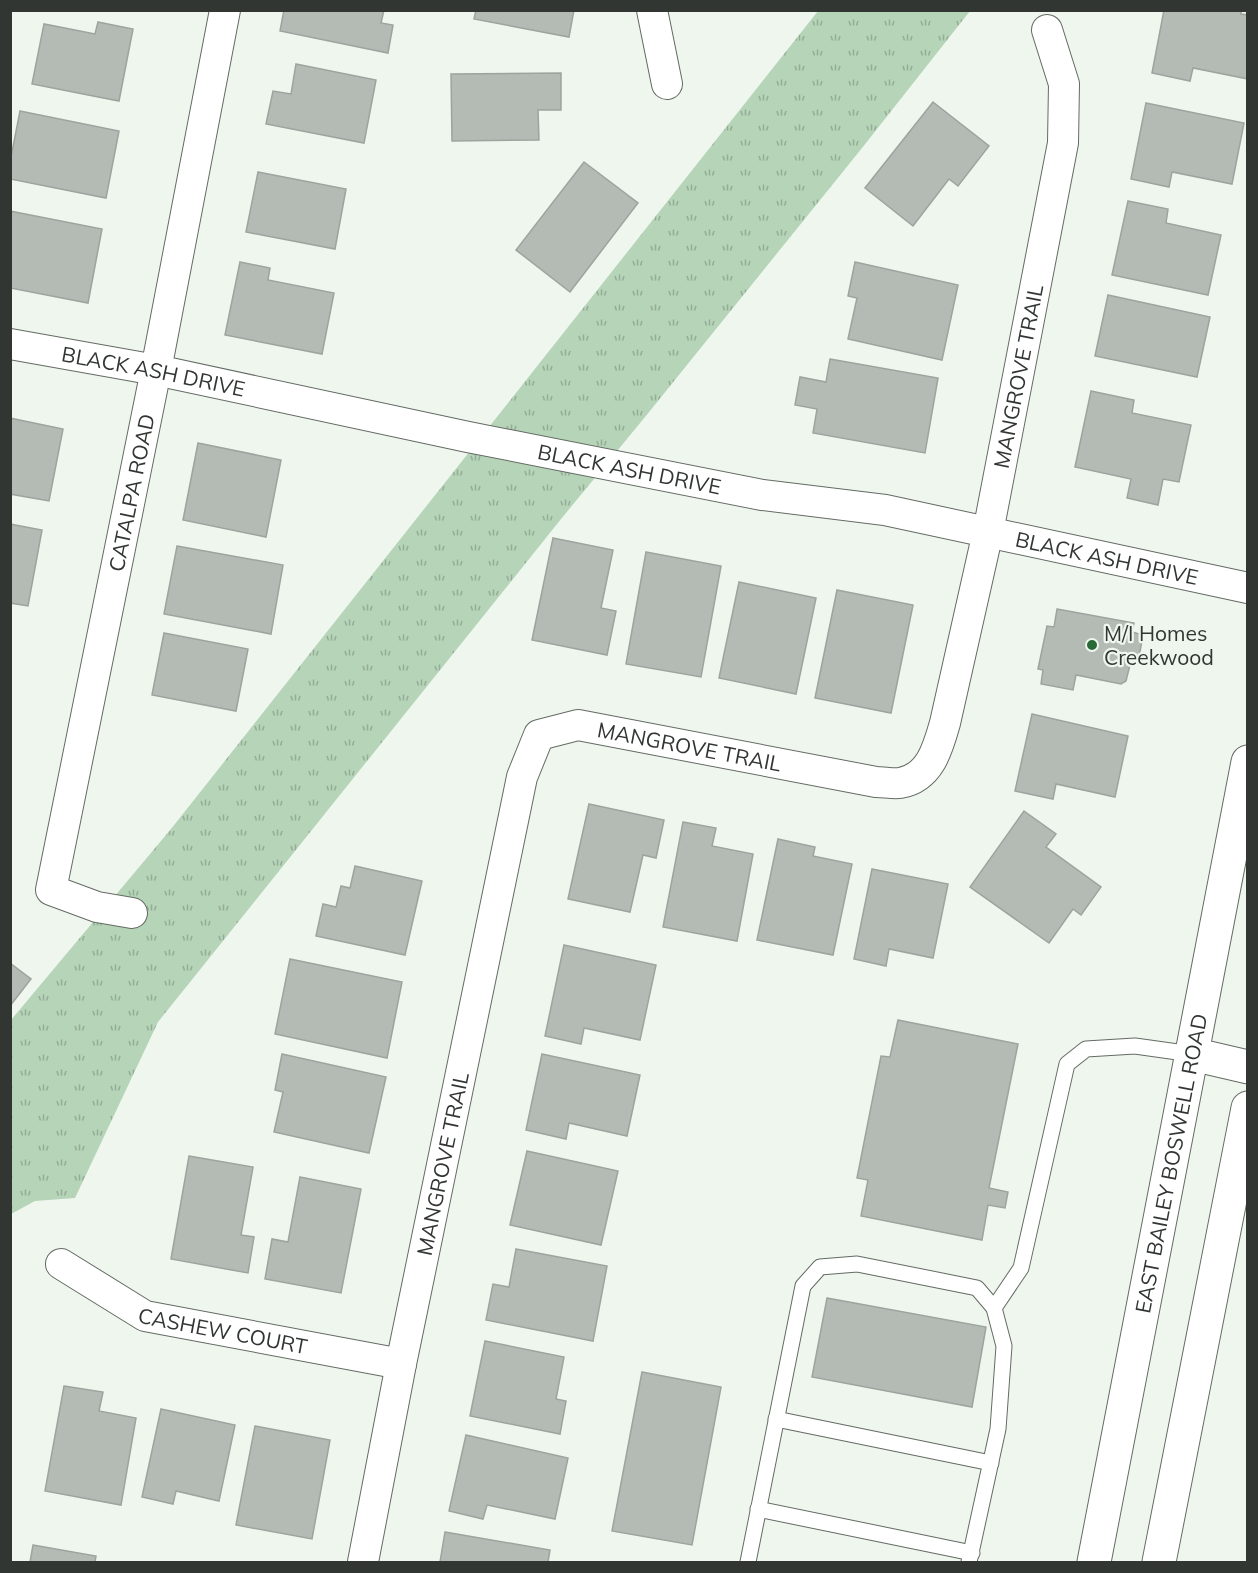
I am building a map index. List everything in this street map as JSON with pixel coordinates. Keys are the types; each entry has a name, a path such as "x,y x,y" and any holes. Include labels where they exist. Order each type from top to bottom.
{"main road":[{"name":"EAST BAILEY BOSWELL ROAD","path":"1094,1563 1248,762"},
{"path":"1192,1054 1248,1067"},
{"path":"1159,1563 1248,1108"}],"street":[{"name":"CATALPA ROAD","path":"132,913 97,907 51,890 156,370 225,10"},
{"path":"652,10 668,84"},
{"name":"MANGROVE TRAIL","path":"363,1563 401,1364 522,777 539,735 578,725 876,782 900,783 920,776 937,752 988,532 1063,143 1064,84 1047,30"},
{"name":"BLACK ASH DRIVE","path":"10,344 156,370 468,437 750,492 885,510 1248,588"},
{"name":"CASHEW COURT","path":"61,1264 145,1316 401,1364"}],"lane":[{"path":"994,1308 1021,1268 1067,1064 1086,1049 1136,1046 1192,1054"},
{"path":"748,1563 758,1509 803,1286 820,1267 856,1264 977,1288 994,1308 1004,1346 998,1429 970,1558 758,1509"},
{"path":"776,1419 991,1463"}],"green space":[{"path":"818,11 970,11 158,1022 75,1198 35,1201 11,1214 11,1020 171,829"}],"building":[{"path":"284,10 384,10 381,23 393,25 388,53 280,31"},
{"path":"476,10 574,10 569,37 474,19"},
{"path":"1164,10 1241,10 1241,14 1248,15 1248,79 1193,68 1190,81 1152,73"},
{"path":"98,22 133,29 119,101 32,84 44,24 95,34"},
{"path":"296,64 376,80 364,143 266,124 273,91 291,94"},
{"path":"561,73 561,110 538,110 539,140 452,141 451,74"},
{"path":"933,102 989,146 958,186 949,179 913,226 865,188"},
{"path":"1146,103 1244,123 1232,184 1172,172 1169,187 1131,179"},
{"path":"20,111 119,131 106,198 10,179 10,162"},
{"path":"584,162 638,203 570,292 516,250"},
{"path":"258,172 346,189 335,249 246,232"},
{"path":"1128,201 1168,209 1166,223 1221,235 1208,295 1112,275"},
{"path":"10,211 102,229 88,303 10,288"},
{"path":"240,262 270,268 268,280 334,293 322,354 225,335"},
{"path":"855,262 958,285 942,360 848,339 857,298 848,296"},
{"path":"1108,295 1210,317 1197,377 1095,356"},
{"path":"830,359 938,378 925,453 813,433 817,409 795,405 800,377 826,382"},
{"path":"1091,391 1134,400 1132,413 1191,425 1179,482 1163,479 1158,505 1127,498 1131,479 1075,467"},
{"path":"10,418 63,429 49,501 10,494"},
{"path":"198,443 281,460 266,537 183,520"},
{"path":"10,524 42,530 28,606 10,603"},
{"path":"553,538 613,550 601,608 616,611 607,655 532,640"},
{"path":"177,546 283,565 271,634 164,614"},
{"path":"646,552 721,566 701,677 626,664"},
{"path":"739,582 816,598 796,694 719,678"},
{"path":"837,590 913,605 891,713 815,698"},
{"name":"M/I Homes Creekwood","path":"1057,609 1134,623 1132,632 1143,635 1139,657 1128,654 1126,661 1130,665 1126,681 1121,684 1076,675 1073,690 1041,684 1043,670 1038,669 1047,626 1054,627"},
{"path":"164,633 248,649 236,711 152,695"},
{"path":"1032,714 1128,736 1115,797 1056,784 1053,799 1015,791"},
{"path":"589,804 664,820 656,858 643,855 630,912 568,899"},
{"path":"1024,811 1056,834 1046,847 1101,887 1081,915 1073,909 1049,943 970,887"},
{"path":"683,822 716,828 712,846 753,854 737,941 663,927"},
{"path":"778,839 815,847 813,856 852,864 833,955 757,940"},
{"path":"355,866 422,881 405,955 316,936 323,904 336,907 341,886 350,888"},
{"path":"872,869 948,884 933,958 889,949 886,966 854,959"},
{"path":"564,945 656,965 640,1040 584,1028 581,1044 545,1036"},
{"path":"290,959 402,982 387,1058 275,1034"},
{"path":"10,963 31,979 10,1006"},
{"path":"898,1020 1018,1044 989,1188 1008,1192 1005,1208 988,1205 982,1240 861,1216 868,1180 857,1178 881,1056 890,1057"},
{"path":"282,1054 386,1077 369,1153 274,1132 283,1092 275,1090"},
{"path":"542,1054 640,1075 627,1136 569,1123 566,1139 526,1130"},
{"path":"527,1151 618,1171 601,1245 510,1225"},
{"path":"189,1156 253,1167 241,1235 254,1237 248,1273 171,1259"},
{"path":"300,1177 361,1189 341,1293 265,1279 272,1239 288,1242"},
{"path":"516,1249 607,1266 593,1341 486,1320 493,1284 509,1287"},
{"path":"827,1298 986,1327 972,1407 812,1377"},
{"path":"485,1341 564,1357 556,1399 566,1401 560,1434 470,1416"},
{"path":"642,1372 721,1387 692,1545 612,1531"},
{"path":"64,1386 103,1392 99,1411 136,1418 121,1505 45,1491"},
{"path":"161,1409 235,1425 219,1501 176,1491 173,1504 142,1497"},
{"path":"255,1426 330,1440 312,1539 236,1525"},
{"path":"466,1435 568,1458 555,1519 487,1505 483,1519 449,1511"},
{"path":"445,1532 550,1550 548,1562 440,1562"},
{"path":"33,1545 96,1556 95,1562 30,1562"}],"place":[{"name":"M/I Homes Creekwood","path":"1092,645"}]}
